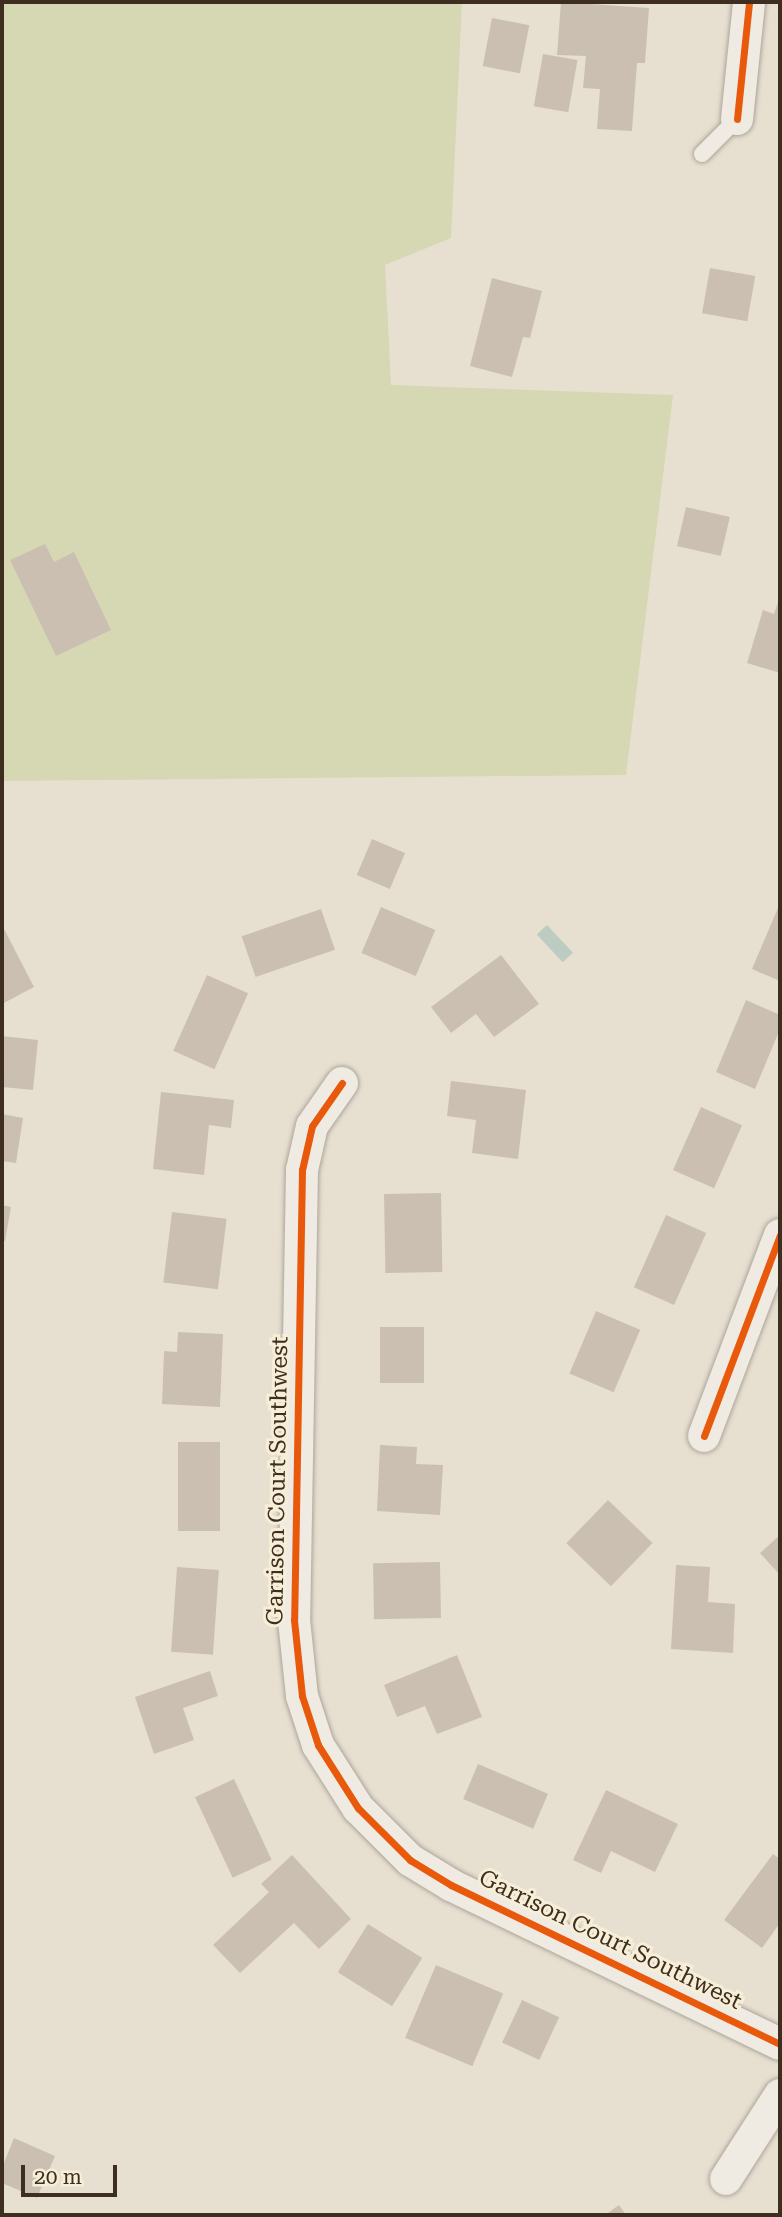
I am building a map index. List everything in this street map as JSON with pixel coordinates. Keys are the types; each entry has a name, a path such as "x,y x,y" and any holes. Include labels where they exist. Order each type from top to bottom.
{"street":[{"path":"737,119 749,2"},
{"name":"Garrison Court Southwest","path":"342,1083 313,1126 302,1170 294,1620 302,1696 318,1745 358,1808 410,1860 451,1885 780,2044"},
{"path":"704,1436 780,1236"},
{"path":"726,2179 780,2095"}],"lane":[{"path":"702,153 737,119"}],"green space":[{"path":"2,2 462,2 451,238 385,265 391,385 673,395 626,775 2,781"}],"shaded area":[{"path":"547,925 573,953 563,962 537,935"}],"building":[{"path":"561,2 649,8 645,63 637,63 632,131 597,129 600,89 583,88 586,56 557,55"},
{"path":"492,18 529,25 520,73 483,66"},
{"path":"543,54 577,60 568,112 534,106"},
{"path":"710,268 755,276 747,321 702,313"},
{"path":"492,278 542,291 530,338 523,337 512,377 470,366"},
{"path":"686,507 730,517 721,556 677,546"},
{"path":"45,544 54,562 74,552 111,630 56,656 10,560"},
{"path":"780,596 780,673 747,663 763,610 774,614"},
{"path":"372,839 405,853 390,889 357,875"},
{"path":"780,903 780,981 752,969"},
{"path":"381,907 435,930 416,976 361,953"},
{"path":"321,909 335,950 256,977 242,936"},
{"path":"2,925 34,987 2,1004"},
{"path":"501,955 539,1004 494,1037 476,1014 451,1033 431,1007"},
{"path":"207,975 248,993 214,1069 173,1051"},
{"path":"746,1000 780,1015 780,1029 755,1089 716,1072"},
{"path":"2,1036 38,1040 33,1090 2,1087"},
{"path":"451,1081 526,1090 518,1159 472,1153 476,1120 447,1116"},
{"path":"161,1092 234,1100 231,1128 209,1125 204,1175 153,1169"},
{"path":"701,1107 742,1125 714,1188 673,1170"},
{"path":"2,1114 23,1118 16,1163 2,1161"},
{"path":"441,1193 442,1272 385,1273 384,1194"},
{"path":"2,1205 11,1207 5,1241 2,1241"},
{"path":"172,1212 227,1219 218,1289 163,1282"},
{"path":"666,1215 706,1233 674,1305 634,1287"},
{"path":"596,1311 640,1330 614,1392 569,1374"},
{"path":"380,1327 424,1327 424,1383 380,1383"},
{"path":"178,1332 223,1334 220,1407 162,1404 164,1351 177,1352"},
{"path":"178,1442 220,1442 220,1531 178,1531"},
{"path":"380,1445 417,1447 416,1464 443,1465 440,1515 377,1511"},
{"path":"608,1500 653,1543 611,1586 566,1543"},
{"path":"780,1535 780,1575 760,1553"},
{"path":"440,1562 441,1618 374,1619 373,1563"},
{"path":"676,1565 710,1567 708,1602 735,1604 733,1653 671,1649"},
{"path":"177,1567 219,1570 213,1655 171,1652"},
{"path":"457,1655 482,1717 437,1734 425,1706 397,1717 384,1685"},
{"path":"210,1671 218,1696 183,1708 194,1740 154,1754 135,1697"},
{"path":"478,1764 548,1794 533,1829 463,1799"},
{"path":"234,1779 272,1860 233,1878 195,1797"},
{"path":"606,1790 678,1824 655,1872 611,1851 601,1873 573,1860"},
{"path":"773,1854 780,1859 780,1923 762,1948 724,1920"},
{"path":"292,1855 351,1919 319,1949 294,1923 240,1973 213,1945 269,1892 261,1884"},
{"path":"368,1924 422,1958 392,2006 338,1972"},
{"path":"436,1965 503,1994 472,2066 405,2038"},
{"path":"522,2000 559,2017 539,2060 502,2043"},
{"path":"14,2138 55,2156 37,2198 2,2183 2,2168"},
{"path":"619,2205 626,2215 605,2215"}],"cycle path":[{"path":"737,119 749,2"},
{"path":"342,1083 312,1126 302,1170 294,1620 302,1696 318,1745 358,1808 410,1860 451,1885 780,2044"},
{"path":"704,1436 780,1235"}]}
